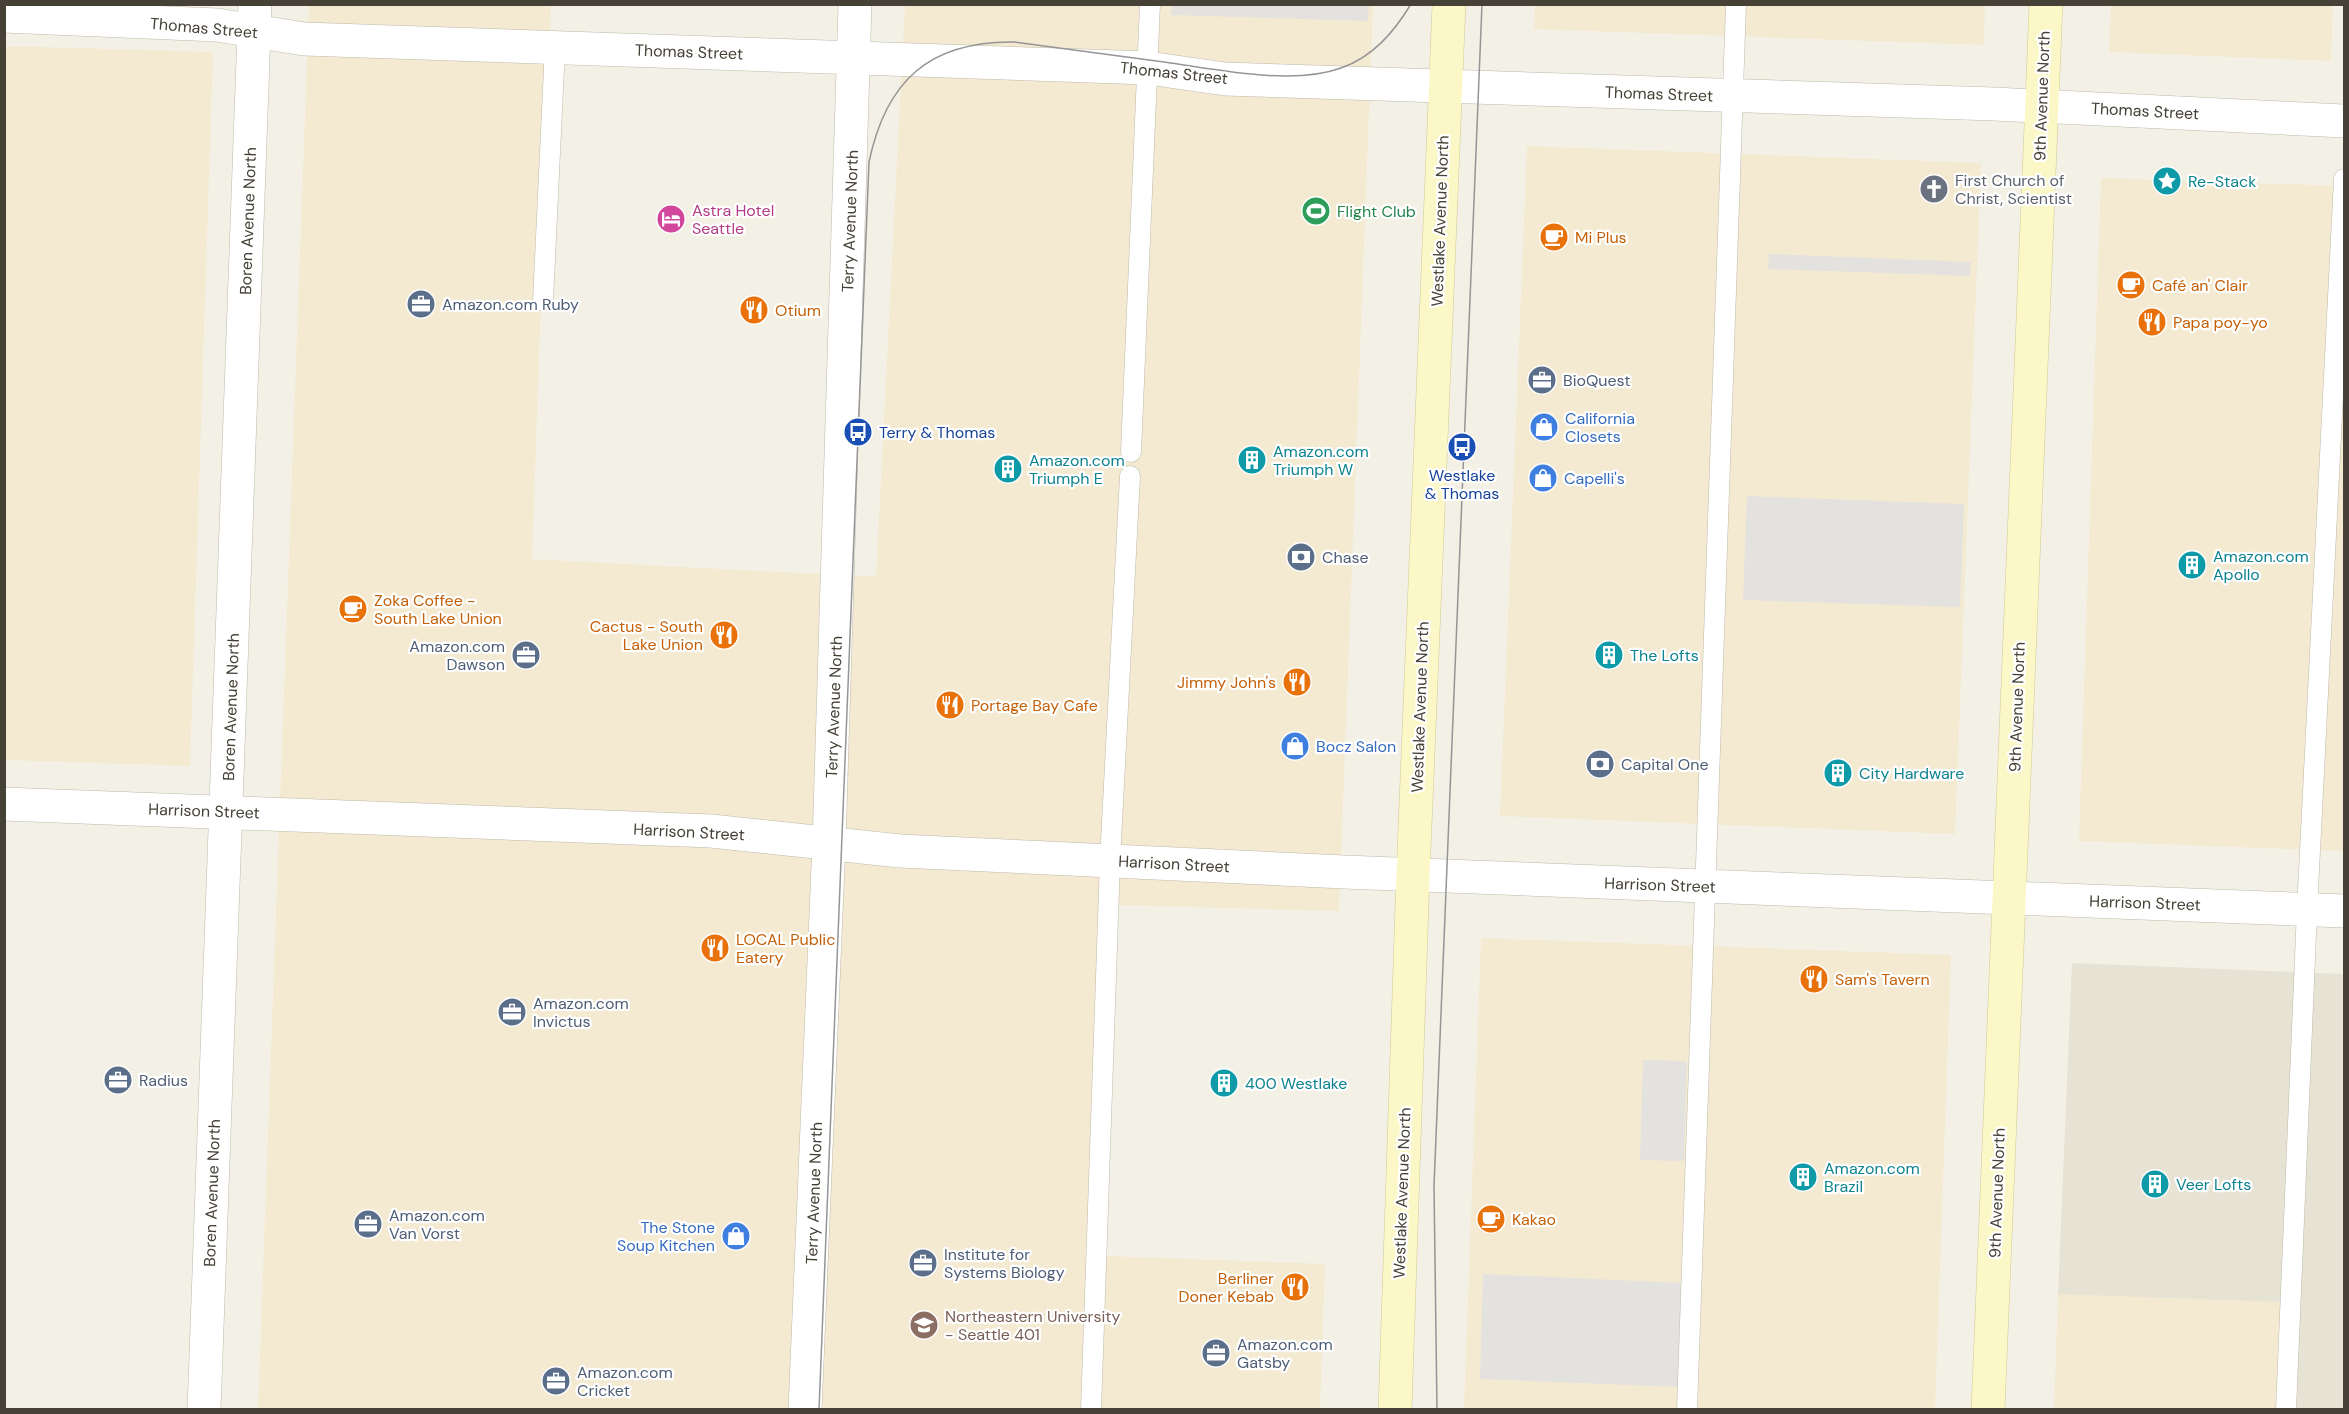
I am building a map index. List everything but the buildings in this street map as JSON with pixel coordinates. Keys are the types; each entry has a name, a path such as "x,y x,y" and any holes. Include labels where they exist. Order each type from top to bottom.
{"main road":[{"name":"Westlake Avenue North","path":"1395,1410 1413,875 1449,4"},
{"name":"9th Avenue North","path":"1988,1410 2046,4"}],"street":[{"name":"Terry Avenue North","path":"805,1410 829,843 855,4"},
{"name":"Thomas Street","path":"4,16 217,26 255,18 304,39 1148,68 1225,79 2042,106 2344,121"},
{"name":"Boren Avenue North","path":"204,1410 228,812 255,18"},
{"name":"Harrison Street","path":"4,804 711,831 900,851 1413,875 2344,912"}],"lane":[{"path":"1131,452 1150,4"},
{"path":"1687,1410 1736,4"},
{"path":"543,301 555,47"},
{"path":"2286,1410 2307,910 2344,179"},
{"path":"1091,1410 1110,861 1130,476"}],"shaded area":[{"path":"309,5 551,5 532,559 876,577 905,5 1373,5 1339,911 1114,905 1106,1256 1325,1264 1320,1409 258,1410"},
{"path":"1172,5 1369,5 1368,21 1171,15"},
{"path":"1535,5 1985,5 1984,45 1534,29"},
{"path":"2111,5 2333,5 2331,61 2109,52"},
{"path":"5,46 213,52 190,766 5,760"},
{"path":"1527,146 1981,163 1955,834 1500,816"},
{"name":"Amazon.com Apollo","path":"2101,178 2344,186 2344,851 2079,841"},
{"path":"1769,254 1971,262 1970,276 1768,269"},
{"path":"1747,496 1964,504 1960,607 1743,600"},
{"path":"1481,938 1951,955 1935,1409 1464,1410"},
{"path":"2072,963 2344,974 2344,1409 2277,1409 2058,1294"},
{"path":"1643,1060 1687,1061 1684,1161 1640,1160"},
{"path":"1483,1274 1682,1283 1679,1387 1480,1379"},
{"path":"2058,1294 2281,1302 2277,1409 2054,1410"}],"tram line":[{"path":"819,1410 869,162 887,109 900,88 916,71 935,58 958,49 984,44 1014,42 1229,72 1277,76 1321,73 1341,68 1373,50 1390,34 1411,4"},
{"path":"1437,1410 1434,1186 1482,4"}],"place":[{"name":"Re-Stack","path":"2167,181"},
{"name":"First Church of Christ, Scientist","path":"1934,189"},
{"name":"Flight Club","path":"1316,211"},
{"name":"Astra Hotel Seattle","path":"671,219"},
{"name":"Mi Plus","path":"1554,237"},
{"name":"Café an' Clair","path":"2131,285"},
{"name":"Amazon.com Ruby","path":"421,304"},
{"name":"Otium","path":"754,310"},
{"name":"Papa poy-yo","path":"2152,322"},
{"name":"BioQuest","path":"1542,380"},
{"name":"California Closets","path":"1544,427"},
{"name":"Terry & Thomas","path":"858,432"},
{"name":"Westlake & Thomas","path":"1462,447"},
{"name":"Amazon.com Triumph W","path":"1252,460"},
{"name":"Amazon.com Triumph E","path":"1008,469"},
{"name":"Capelli's","path":"1543,478"},
{"name":"Chase","path":"1301,557"},
{"name":"Amazon.com Apollo","path":"2192,565"},
{"name":"Zoka Coffee - South Lake Union","path":"353,609"},
{"name":"Cactus - South Lake Union","path":"724,635"},
{"name":"Amazon.com Dawson","path":"526,655"},
{"name":"The Lofts","path":"1609,655"},
{"name":"Jimmy John's","path":"1297,682"},
{"name":"Portage Bay Cafe","path":"950,705"},
{"name":"Bocz Salon","path":"1295,746"},
{"name":"Capital One","path":"1600,764"},
{"name":"City Hardware","path":"1838,773"},
{"name":"LOCAL Public Eatery","path":"715,948"},
{"name":"Sam's Tavern","path":"1814,979"},
{"name":"Amazon.com Invictus","path":"512,1012"},
{"name":"Radius","path":"118,1080"},
{"name":"400 Westlake","path":"1224,1083"},
{"name":"Amazon.com Brazil","path":"1803,1177"},
{"name":"Veer Lofts","path":"2155,1184"},
{"name":"Kakao","path":"1491,1219"},
{"name":"Amazon.com Van Vorst","path":"368,1224"},
{"name":"The Stone Soup Kitchen","path":"736,1236"},
{"name":"Institute for Systems Biology","path":"923,1263"},
{"name":"Berliner Doner Kebab","path":"1295,1287"},
{"name":"Northeastern University - Seattle 401","path":"924,1325"},
{"name":"Amazon.com Gatsby","path":"1216,1353"},
{"name":"Amazon.com Cricket","path":"556,1381"}]}
